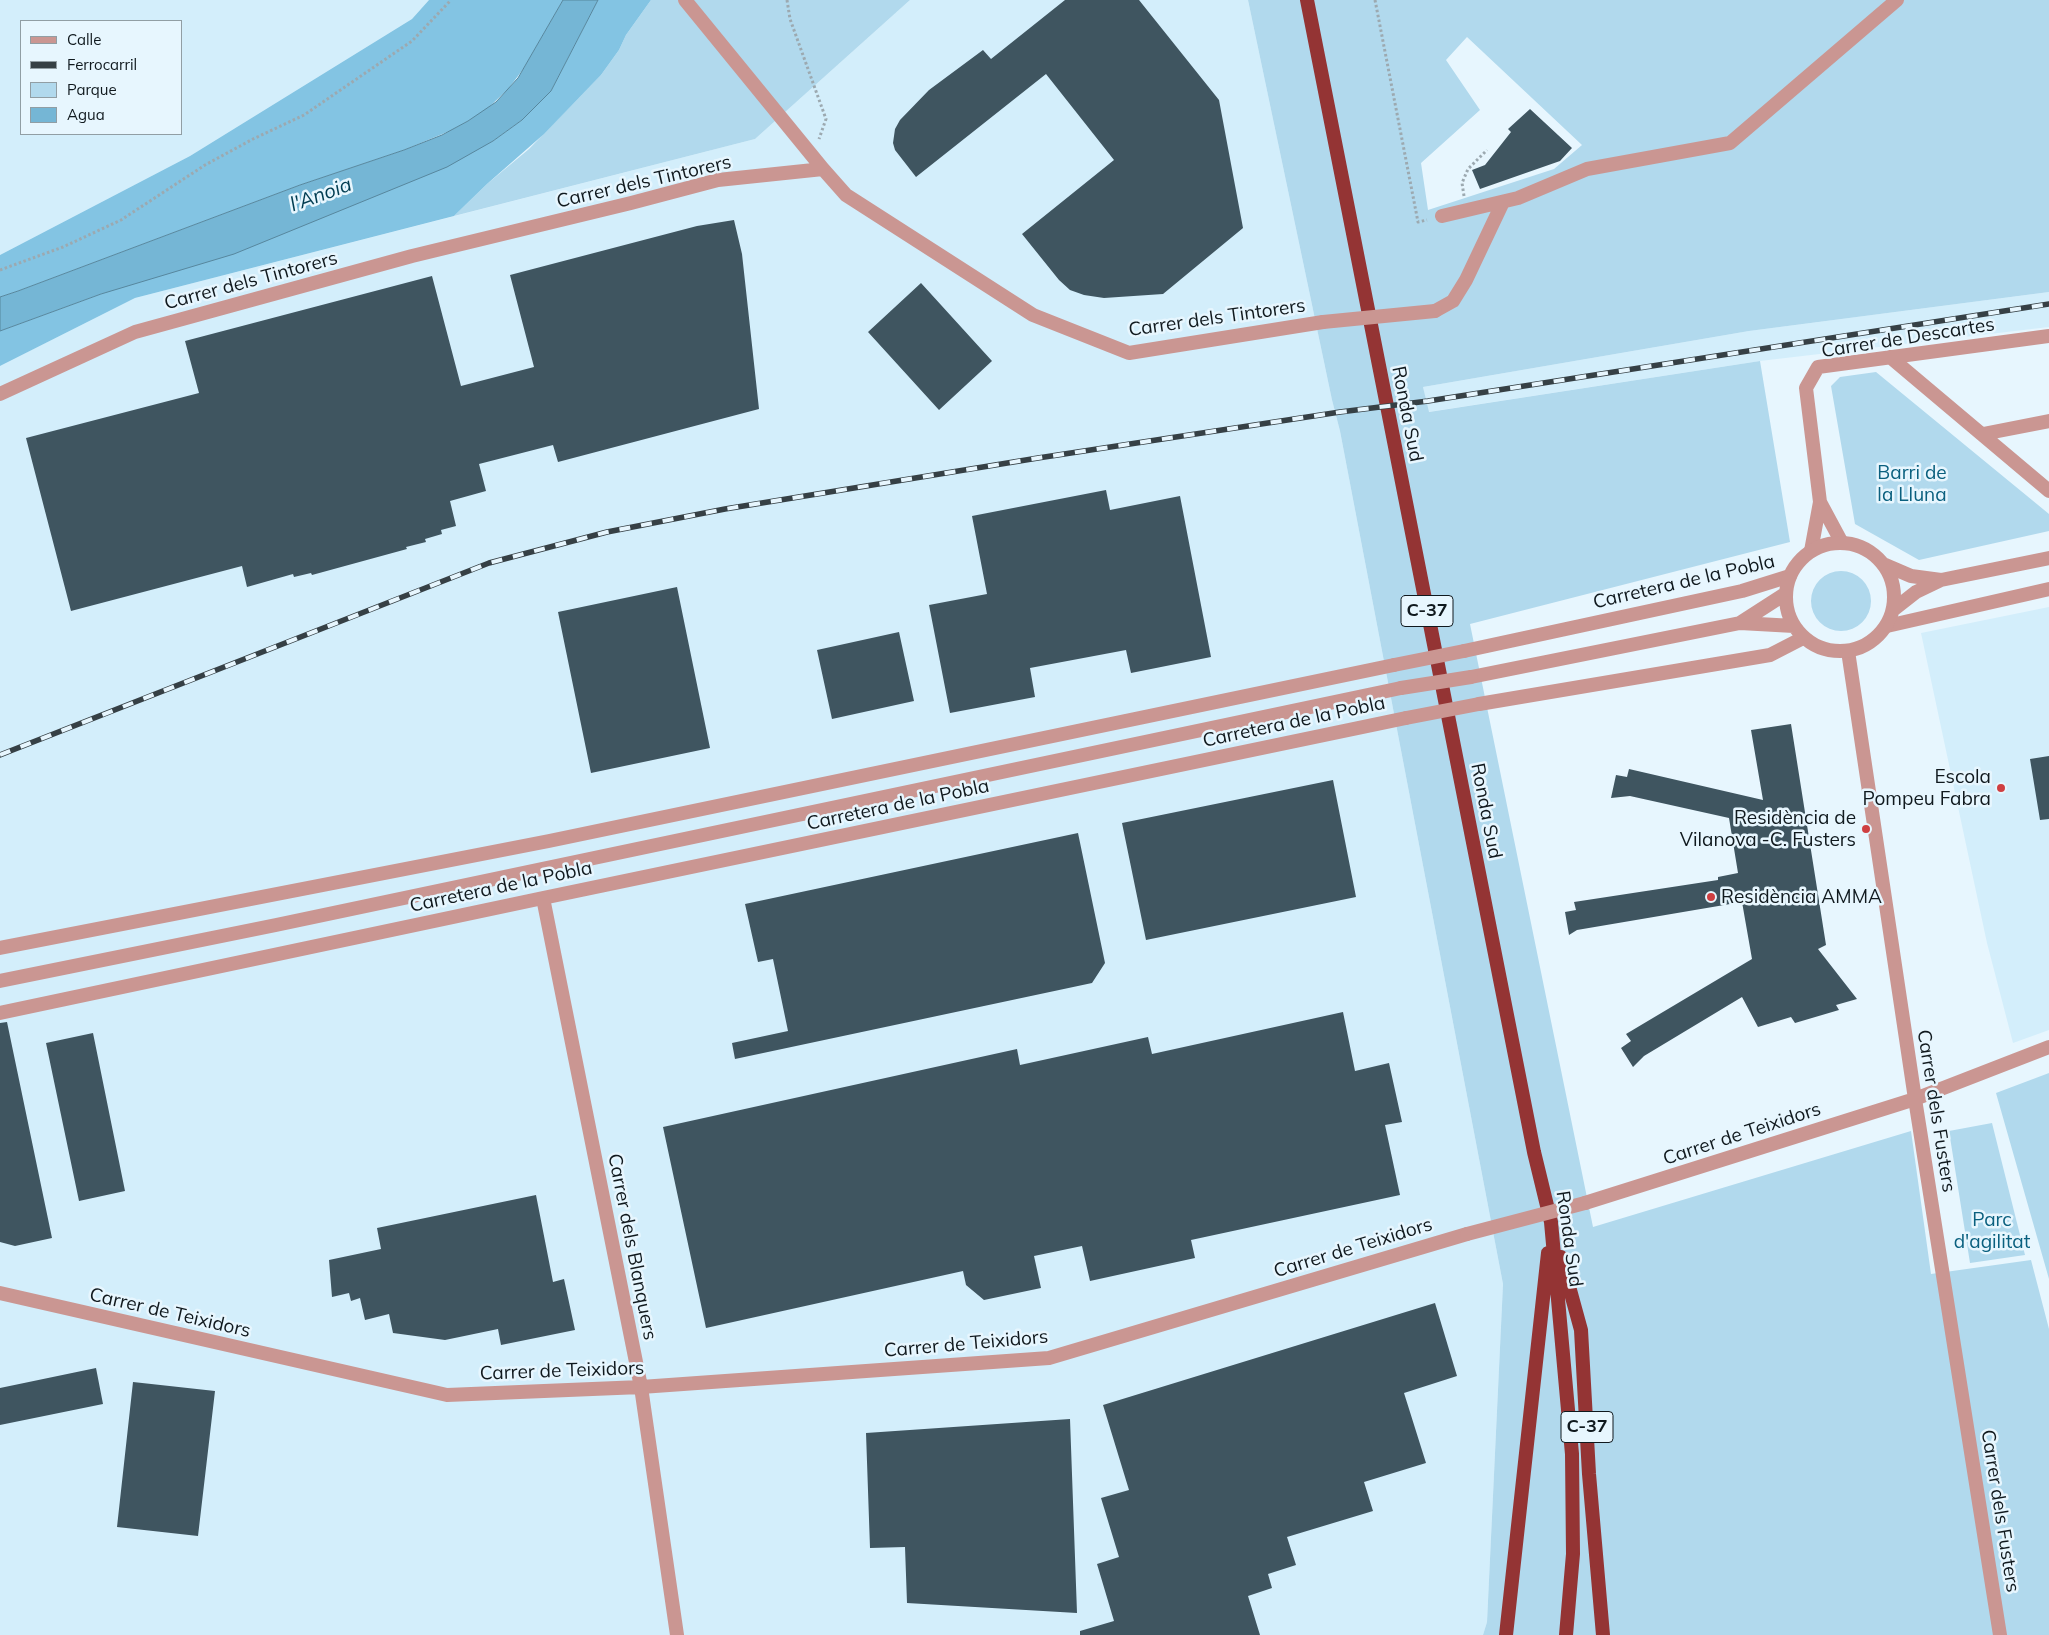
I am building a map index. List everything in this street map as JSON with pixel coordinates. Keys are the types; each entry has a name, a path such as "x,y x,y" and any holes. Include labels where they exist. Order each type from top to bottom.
{"highway":[{"name":"Ronda Sud","path":"1306,0 1534,1152 1551,1222 1572,1454 1572,1554 1566,1635"},
{"name":"C-37","path":"1506,1635 1551,1222"},
{"name":"C-37","path":"1551,1222 1582,1330 1589,1474 1603,1635"}],"street":[{"path":"1442,216 1518,198 1587,169 1730,143 1897,0"},
{"path":"686,2 823,169"},
{"name":"Carrer dels Tintorers","path":"0,394 135,332 412,256 621,206 718,180 823,169 846,195 1033,315 1129,353 1323,322 1435,311 1453,300 1466,280 1503,202"},
{"name":"Carrer de Descartes","path":"1811,551 1820,502 1806,388 1818,367 2049,336"},
{"path":"1890,357 2049,491"},
{"path":"1983,434 2049,421"},
{"name":"Carrer de Descartes","path":"1820,502 1842,543"},
{"path":"1842,543 1858,546 1872,553 1883,564 1891,578 1894,594 1887,626 1876,638 1863,646 1848,651 1832,652 1816,647 1803,638 1794,626 1787,611 1785,594 1790,576 1798,562 1811,551 1826,544 1842,543"},
{"path":"1892,610 1916,592 1941,580 2049,558"},
{"path":"1883,564 1912,576 1941,580"},
{"name":"Carretera de la Pobla","path":"0,948 549,841 1394,666 1742,591 1790,576"},
{"path":"1887,626 2049,589"},
{"name":"Carretera de la Pobla","path":"1740,623 1785,594"},
{"name":"Carretera de la Pobla","path":"0,981 286,923 1401,688 1740,623 1794,626"},
{"name":"Carretera de la Pobla","path":"0,1013 1406,718 1770,655 1803,638"},
{"name":"Carrer dels Fusters","path":"1848,651 1915,1099 2000,1635"},
{"name":"Carrer dels Blanquers","path":"543,898 641,1387 677,1635"},
{"name":"Carrer de Teixidors","path":"0,1293 447,1395 641,1387 1049,1358 1467,1234 1585,1203 1915,1099 2049,1047"}],"path":[{"path":"0,270 63,247 121,220 204,165 253,139 304,116 412,41 451,0"},
{"path":"786,0 790,19 826,119 813,157"},
{"path":"1375,0 1418,222 1442,216"},
{"path":"1467,211 1462,183 1468,170 1487,150"}],"shaded area":[{"path":"0,0 429,0 412,19 190,156 0,255"},
{"path":"429,0 563,0 524,68 509,88 484,112 452,130 404,150 300,185 0,297 0,255 190,156 412,19"},
{"path":"598,0 651,0 601,75 544,134 454,216 135,298 0,366 0,331 101,294 493,141 522,120 551,91"},
{"path":"910,0 1248,0 1340,431 1503,1284 1487,1622 1483,1635 0,1635 0,366 135,298 755,139"},
{"path":"2049,292 2049,327 1760,361 1428,412 1423,387 1749,331"},
{"name":"Escola Pompeu Fabra","path":"2049,607 2049,1030 2013,1043 1987,943 1921,633"}],"green space":[{"path":"651,0 910,0 755,139 454,216 487,184 529,149 601,75"},
{"path":"1248,0 2049,0 2049,292 1749,331 1423,387 1429,412 1760,361 1790,542 1470,624 1593,1227 1911,1131 1931,1274 2031,1260 2049,1329 2049,1635 1483,1635 1487,1622 1503,1284 1340,431","holes":["1467,37 1582,145 1554,169 1428,210 1421,163 1480,110 1446,60"]},
{"name":"Barri de la Lluna","path":"1876,372 2049,514 2049,531 1919,560 1855,524 1831,386 1840,377"},
{"path":"1841,571 1857,576 1862,580 1866,585 1871,601 1866,617 1862,622 1857,626 1841,631 1825,626 1820,622 1816,617 1811,601 1816,585 1820,580 1825,576"},
{"path":"2049,1073 2049,1279 1996,1093"},
{"name":"Parc d'agilitat","path":"1992,1123 2025,1255 1970,1263 1949,1131"}],"water":[{"name":"l'Anoia","path":"563,0 598,0 551,91 522,120 493,141 447,167 234,254 101,294 0,331 0,297 300,185 404,150 442,135 468,121 496,102 518,78"}],"building":[{"path":"1065,0 1139,0 1219,100 1243,228 1163,294 1104,298 1084,295 1070,290 1059,280 1022,234 1114,160 1046,74 916,177 895,150 893,143 895,129 900,120 929,90 983,50 991,59"},
{"path":"1530,109 1572,148 1560,161 1480,189 1472,170 1485,165 1511,132 1508,129"},
{"path":"734,220 742,254 759,409 558,462 553,445 479,464 486,491 450,501 456,526 441,530 442,534 425,539 426,542 406,547 407,549 312,575 311,573 294,577 293,574 247,587 242,566 71,611 26,438 199,393 185,341 432,276 461,386 534,367 510,275 697,226"},
{"path":"921,283 992,361 939,410 868,332"},
{"path":"1106,490 1110,510 1180,496 1211,657 1131,673 1126,650 1030,668 1035,697 950,713 929,605 987,594 972,516"},
{"path":"677,587 710,748 591,773 558,612"},
{"path":"899,632 914,701 832,719 817,650"},
{"name":"Residència AMMA","path":"1791,724 1826,945 1818,949 1857,999 1836,1005 1839,1010 1795,1023 1791,1017 1758,1027 1742,997 1644,1056 1633,1067 1621,1048 1631,1041 1626,1034 1752,959 1742,902 1577,930 1569,935 1565,912 1576,910 1574,902 1718,880 1718,877 1738,873 1729,818 1630,796 1611,798 1616,775 1627,777 1629,769 1763,800 1751,730"},
{"path":"2049,756 2049,819 2040,820 2030,759"},
{"path":"1333,780 1356,897 1146,940 1122,823"},
{"path":"1078,833 1105,963 1092,983 735,1059 732,1043 788,1031 773,959 758,962 745,904"},
{"path":"1343,1012 1355,1071 1389,1063 1402,1122 1385,1125 1400,1195 1191,1240 1195,1258 1090,1281 1082,1246 1034,1256 1041,1288 984,1300 966,1285 963,1271 706,1328 663,1127 1017,1049 1020,1065 1148,1037 1152,1054"},
{"path":"7,1022 52,1238 15,1246 0,1242 0,1023"},
{"path":"93,1033 125,1191 79,1201 46,1043"},
{"path":"536,1195 553,1282 564,1279 575,1330 501,1345 498,1329 445,1340 393,1333 389,1314 365,1320 360,1298 351,1301 349,1293 332,1297 329,1260 381,1249 377,1228"},
{"path":"1435,1303 1457,1376 1404,1393 1426,1463 1364,1482 1373,1511 1287,1537 1296,1565 1268,1574 1272,1588 1248,1596 1260,1635 1080,1635 1080,1631 1114,1621 1097,1564 1119,1557 1101,1498 1129,1490 1103,1405"},
{"path":"96,1368 103,1404 0,1425 0,1388"},
{"path":"133,1382 215,1391 198,1536 117,1527"},
{"path":"1070,1419 1077,1613 907,1603 905,1547 870,1548 866,1433"}],"railway":[{"path":"0,755 489,563 607,532 725,509 1038,458 1340,412 1428,401 2049,304"}],"place":[{"name":"Escola Pompeu Fabra","path":"2001,788"},
{"name":"Residència de Vilanova -C. Fusters","path":"1866,829"},
{"name":"Residència AMMA","path":"1711,897"}]}
